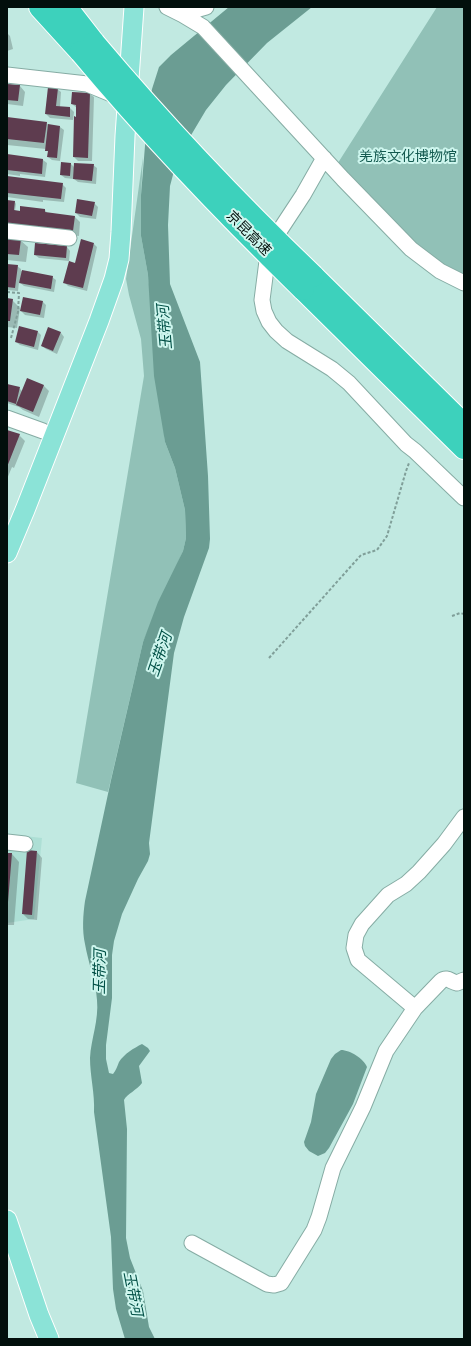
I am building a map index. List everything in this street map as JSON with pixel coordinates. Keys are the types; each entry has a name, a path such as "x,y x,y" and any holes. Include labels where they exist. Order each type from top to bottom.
{"highway":[{"path":"40,7 92,45"},
{"name":"京昆高速","path":"46,7 92,45 138,89 146,104 225,189 308,283 464,448"},
{"name":"京昆高速","path":"66,7 92,45 126,105 174,159 464,425"},
{"path":"77,7 92,45"}],"main road":[{"path":"7,522 97,293 107,257 122,7"},
{"path":"7,553 99,321 116,272 122,232 125,136 134,7"},
{"path":"7,1220 39,1315 49,1339"},
{"path":"7,1259 35,1339"}],"street":[{"path":"167,7 203,27 302,135 411,250 440,271 464,283"},
{"path":"187,7 199,9 206,7"},
{"path":"7,74 87,84 116,96"},
{"path":"324,158 303,195 280,230 267,261 262,300 268,322 287,341 332,369 348,383 406,444 464,498"},
{"path":"7,231 69,238"},
{"path":"7,418 43,431"},
{"path":"415,1008 358,960 354,948 356,935 362,924 388,896 406,884 419,872 444,844 464,817"},
{"path":"7,842 25,844"},
{"path":"192,1243 267,1284 274,1285 281,1283 314,1230 333,1168 363,1107 386,1051 415,1008 444,979 457,983 464,980"}],"path":[{"path":"7,292 19,293 18,312 11,338"},
{"path":"269,658 361,555 377,550 387,536 406,471 415,452"},
{"path":"452,616 464,614"}],"shaded area":[{"path":"7,834 42,838 34,919 7,923"}],"green space":[{"name":"羌族文化博物馆","path":"437,7 464,7 464,274 453,270 418,248 336,166"},
{"path":"143,157 141,236 148,275 165,442 175,468 185,510 186,538 183,551 143,642 108,792 76,783 144,376 141,339 126,279"}],"water":[{"name":"玉带河","path":"229,7 312,7 267,43 226,85 206,110 184,147 174,171 170,186 168,225 170,284 200,362 208,476 210,539 209,548 184,617 174,653 149,843 150,854 122,914 114,941 112,955 112,998 106,1045 106,1059 109,1073 113,1074 121,1059 142,1044 150,1051 139,1066 142,1083 124,1100 127,1129 126,1238 130,1258 143,1291 149,1327 155,1339 125,1339 116,1309 113,1289 111,1237 94,1112 90,1058 97,1015 97,1000 84,939 84,912 85,901 111,780 143,642 158,602 183,551 186,538 185,510 175,468 165,442 154,376 148,275 141,236 141,195 148,109 159,67 171,55"},
{"path":"341,1050 345,1050 356,1056 363,1061 367,1067 353,1104 329,1148 325,1153 318,1156 309,1151 304,1142 311,1122 316,1094 331,1059"}],"building":[{"path":"7,84 20,85 18,101 7,100"},
{"path":"48,87 58,88 56,106 70,107 70,117 45,114"},
{"path":"72,92 90,93 88,158 73,157 74,116 76,117 76,105 71,104"},
{"path":"7,117 47,122 44,143 7,139"},
{"path":"48,124 60,126 57,158 47,157 48,151 45,151"},
{"path":"7,154 43,159 42,174 7,170"},
{"path":"61,162 71,163 70,176 60,175"},
{"path":"74,163 94,164 92,181 73,179"},
{"path":"7,176 63,183 61,199 7,193"},
{"path":"77,199 95,202 92,216 75,213"},
{"path":"7,200 15,201 14,210 20,211 20,206 45,209 45,212 75,216 73,231 7,223"},
{"path":"7,237 21,239 19,255 7,254"},
{"path":"81,239 94,243 83,288 63,283 69,261 75,263"},
{"path":"35,243 67,246 66,258 34,255"},
{"path":"7,264 18,265 15,288 7,287"},
{"path":"22,270 53,276 51,289 19,283"},
{"path":"23,297 43,301 40,315 20,311"},
{"path":"7,298 13,299 10,321 7,321"},
{"path":"19,326 38,331 34,347 15,342"},
{"path":"48,327 61,332 53,351 41,346"},
{"path":"27,378 44,385 33,412 16,405"},
{"path":"7,384 20,387 16,404 7,401"},
{"path":"7,430 20,434 7,467"},
{"path":"27,850 37,851 32,915 22,914"},
{"path":"7,853 12,853 8,902 7,902"}]}
